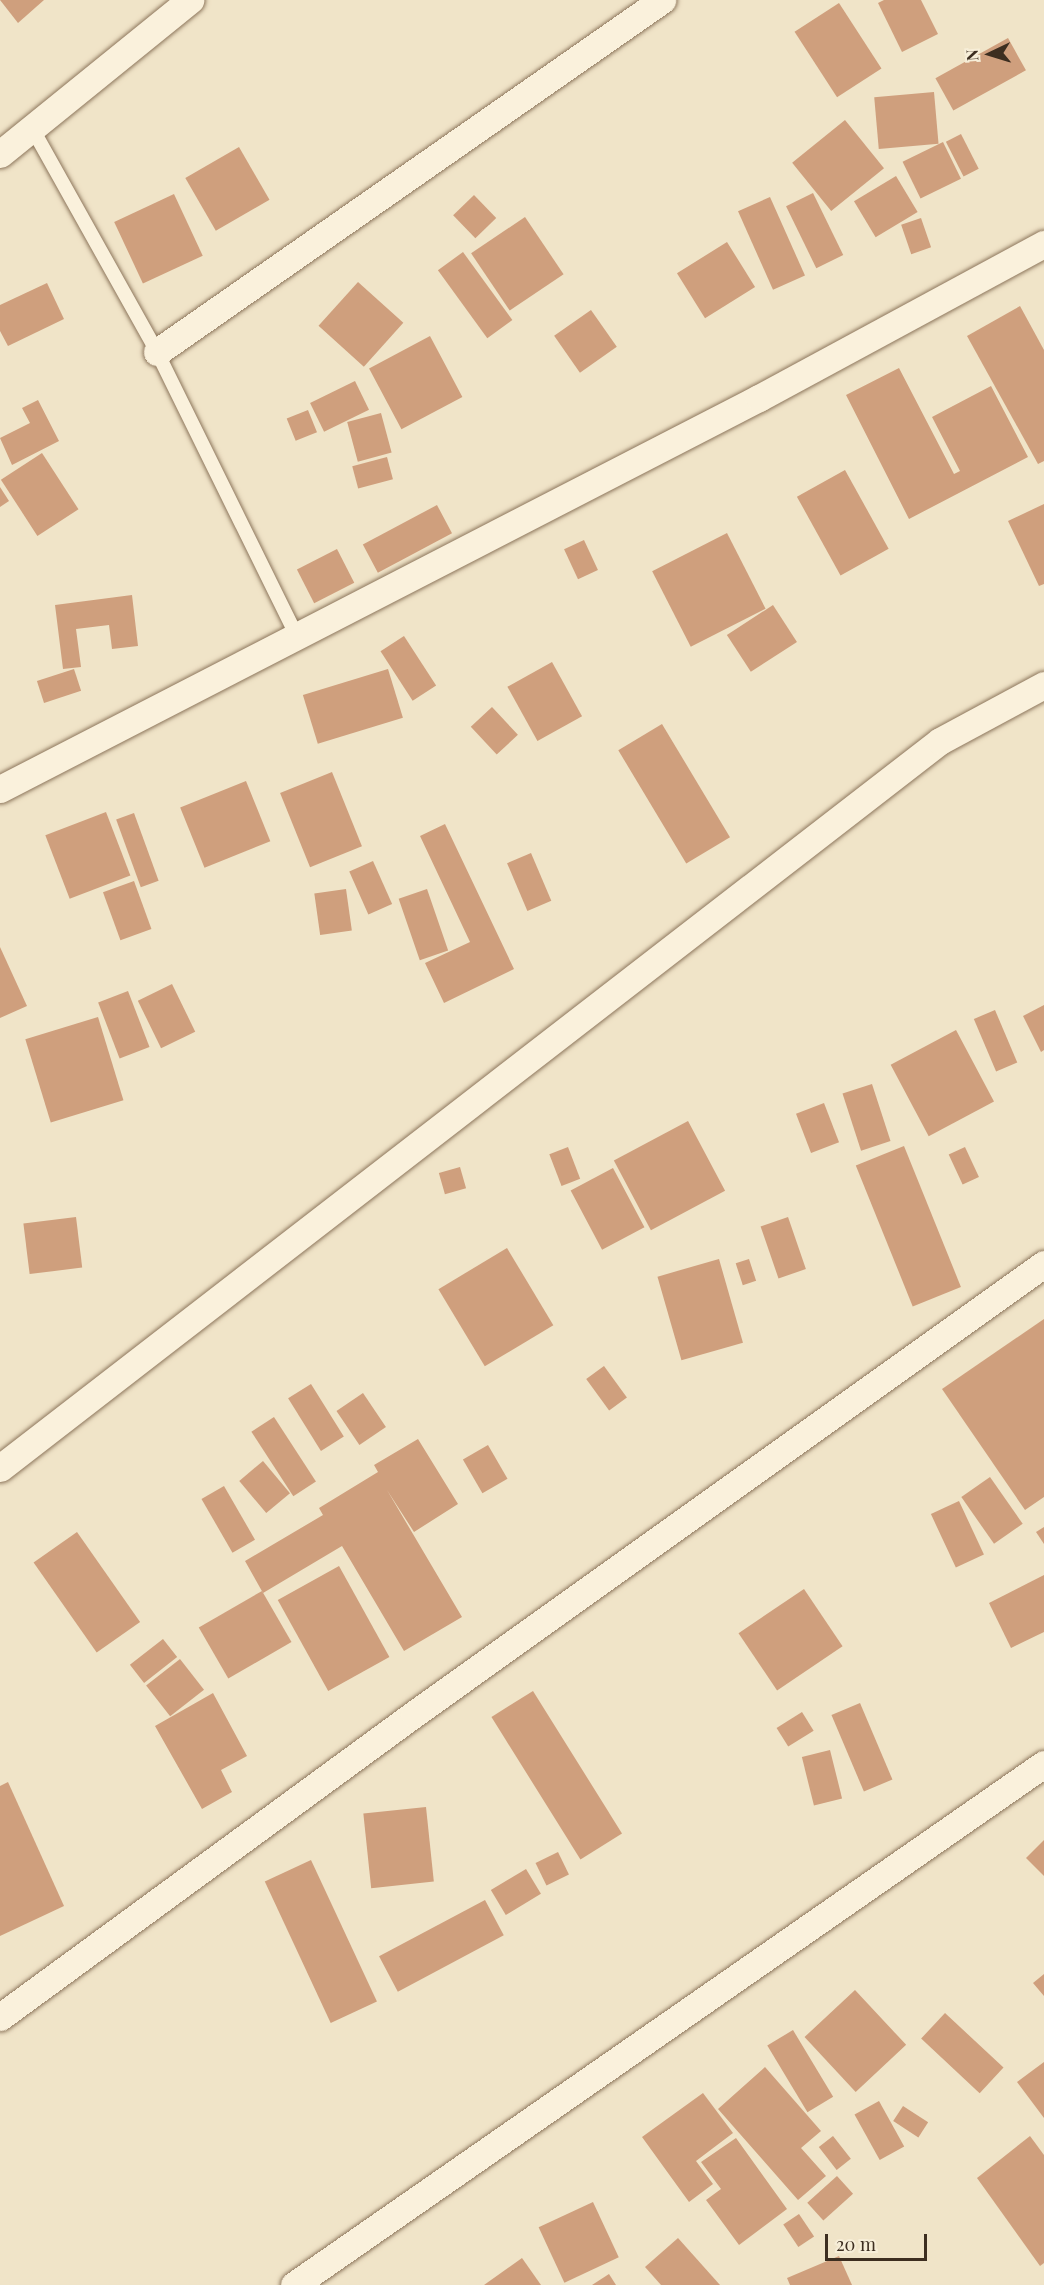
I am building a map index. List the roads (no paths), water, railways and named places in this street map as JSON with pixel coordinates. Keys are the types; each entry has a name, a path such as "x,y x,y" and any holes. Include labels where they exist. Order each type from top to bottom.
{"street":[{"path":"0,154 190,0"},
{"path":"156,352 662,0"},
{"path":"0,789 759,398 1044,244"},
{"path":"0,1468 940,741 1044,685"},
{"path":"0,2017 423,1707 1044,1264"},
{"path":"294,2285 1044,1764"}],"lane":[{"path":"32,128 156,352 297,636"}]}
